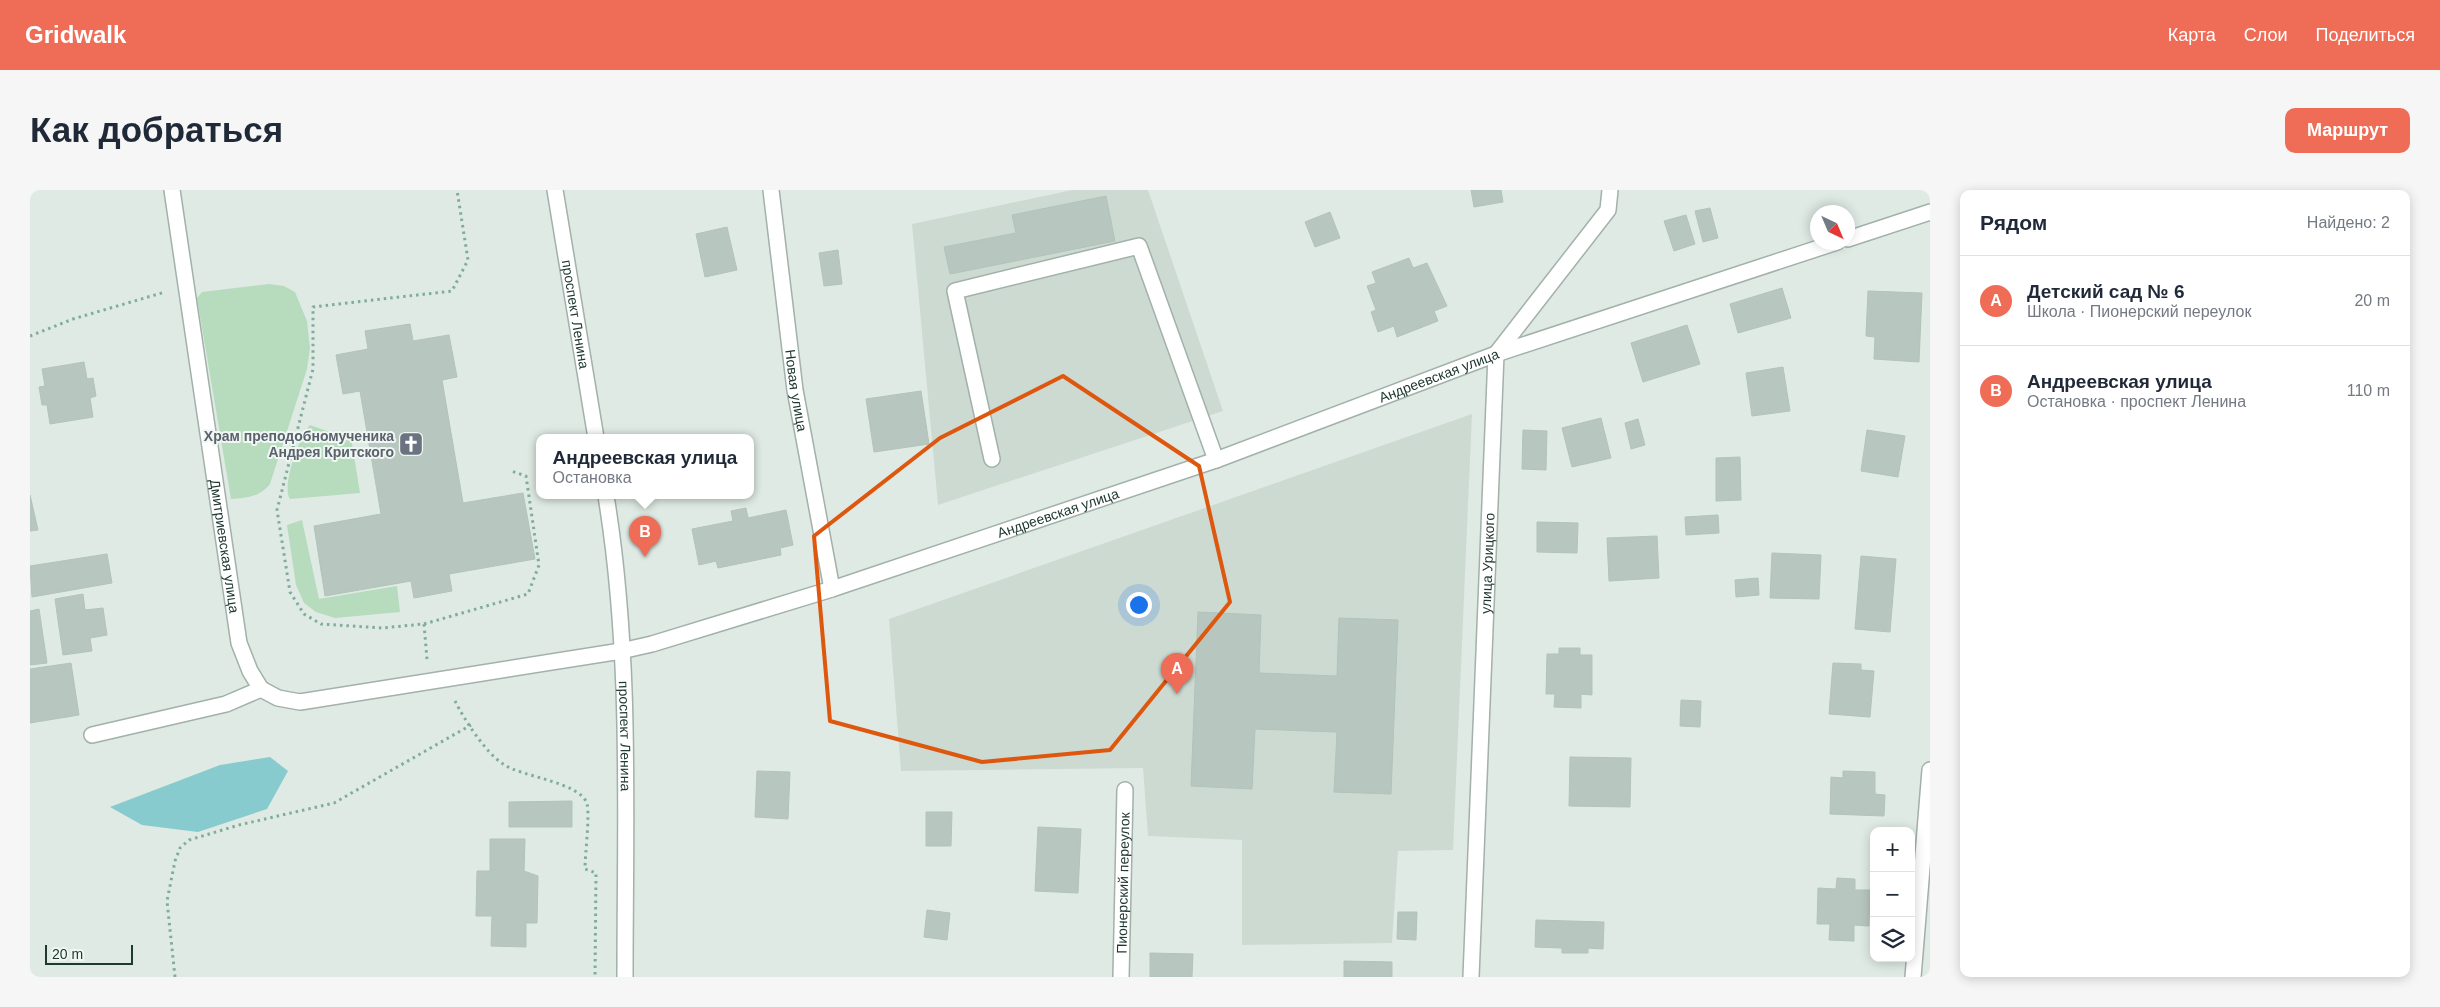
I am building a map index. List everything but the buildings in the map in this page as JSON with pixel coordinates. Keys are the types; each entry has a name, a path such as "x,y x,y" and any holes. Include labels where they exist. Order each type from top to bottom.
{"street":[{"name":"Дмитриевская улица","path":"172,190 239,644 250,672 261,689"},
{"name":"проспект Ленина","path":"555,190 595,434"},
{"name":"Новая улица","path":"771,190 795,390 832,589"},
{"path":"1496,354 1608,210 1610,190"},
{"path":"1855,237 1930,212"},
{"path":"992,459 955,291 1139,246 1216,460"},
{"name":"Андреевская улица","path":"261,689 278,698 300,702 621,651 652,644 832,589 1216,460 1496,354 1813,250"},
{"name":"улица Урицкого","path":"1471,977 1496,354"},
{"name":"проспект Ленина","path":"606,499 616,559 625,708 624,977"},
{"path":"92,735 226,704 261,689"},
{"path":"1913,977 1930,770"},
{"name":"Пионерский переулок","path":"1121,977 1125,790"}],"path":[{"path":"457,190 468,260 452,291 313,307 313,369 277,510 290,592 304,614 322,624 382,628 424,624 528,594 539,565 526,476 511,471"},
{"path":"30,336 74,319 186,285"},
{"path":"424,624 428,665"},
{"path":"456,704 486,749 503,764 522,774 557,783 579,793 587,803 585,869 596,873 595,977"},
{"path":"175,977 167,901 175,861 180,848 188,840 239,825 334,803 471,725"}],"highlighted area":[{"path":"1063,376 1199,466 1230,602 1110,750 982,762 830,721 814,536 940,438"}],"shaded area":[{"path":"1072,190 1148,190 1223,411 938,505 912,224"},
{"path":"1472,414 1453,850 1398,851 1392,943 1242,945 1242,840 1148,836 1143,768 901,771 889,619"}],"green space":[{"path":"269,284 284,286 295,292 307,321 310,348 307,369 270,484 257,494 231,499 197,298 202,292"},
{"path":"310,425 327,431 350,431 360,493 290,499 288,483 293,461 301,439"},
{"path":"302,520 319,599 397,586 400,612 335,618 316,612 304,603 296,585 287,525"}],"water":[{"path":"270,757 288,771 267,809 198,832 142,825 110,807 220,765"}],"place":[{"name":"Храм преподобномученика Андрея Критского","path":"411,444"},
{"name":"Андреевская улица","path":"645,557"},
{"name":"Детский сад № 6","path":"1177,694"}]}
